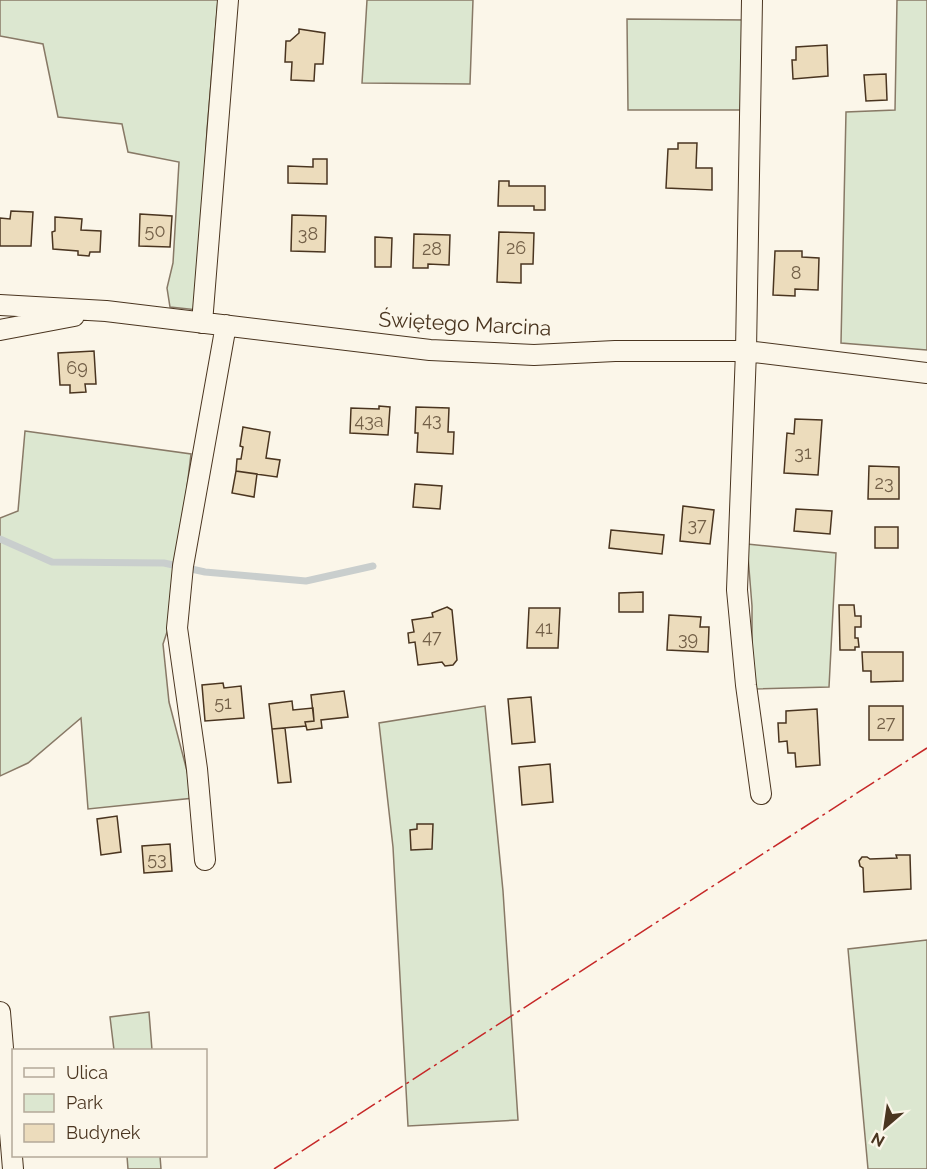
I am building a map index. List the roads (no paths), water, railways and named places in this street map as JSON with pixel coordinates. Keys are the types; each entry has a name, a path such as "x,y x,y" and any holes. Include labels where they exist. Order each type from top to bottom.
{"street":[{"path":"202,322 228,0"},
{"path":"752,0 746,351 737,590 746,685 761,794"},
{"name":"Świętego Marcina","path":"0,305 106,311 430,350 494,355 682,350 746,351 927,373"},
{"path":"0,330 106,311"},
{"path":"205,860 197,769 177,628 183,566 226,326"},
{"path":"0,1012 12,1157"}],"waterway":[{"path":"0,539 52,562 164,563 205,572 306,581 373,566"}]}
